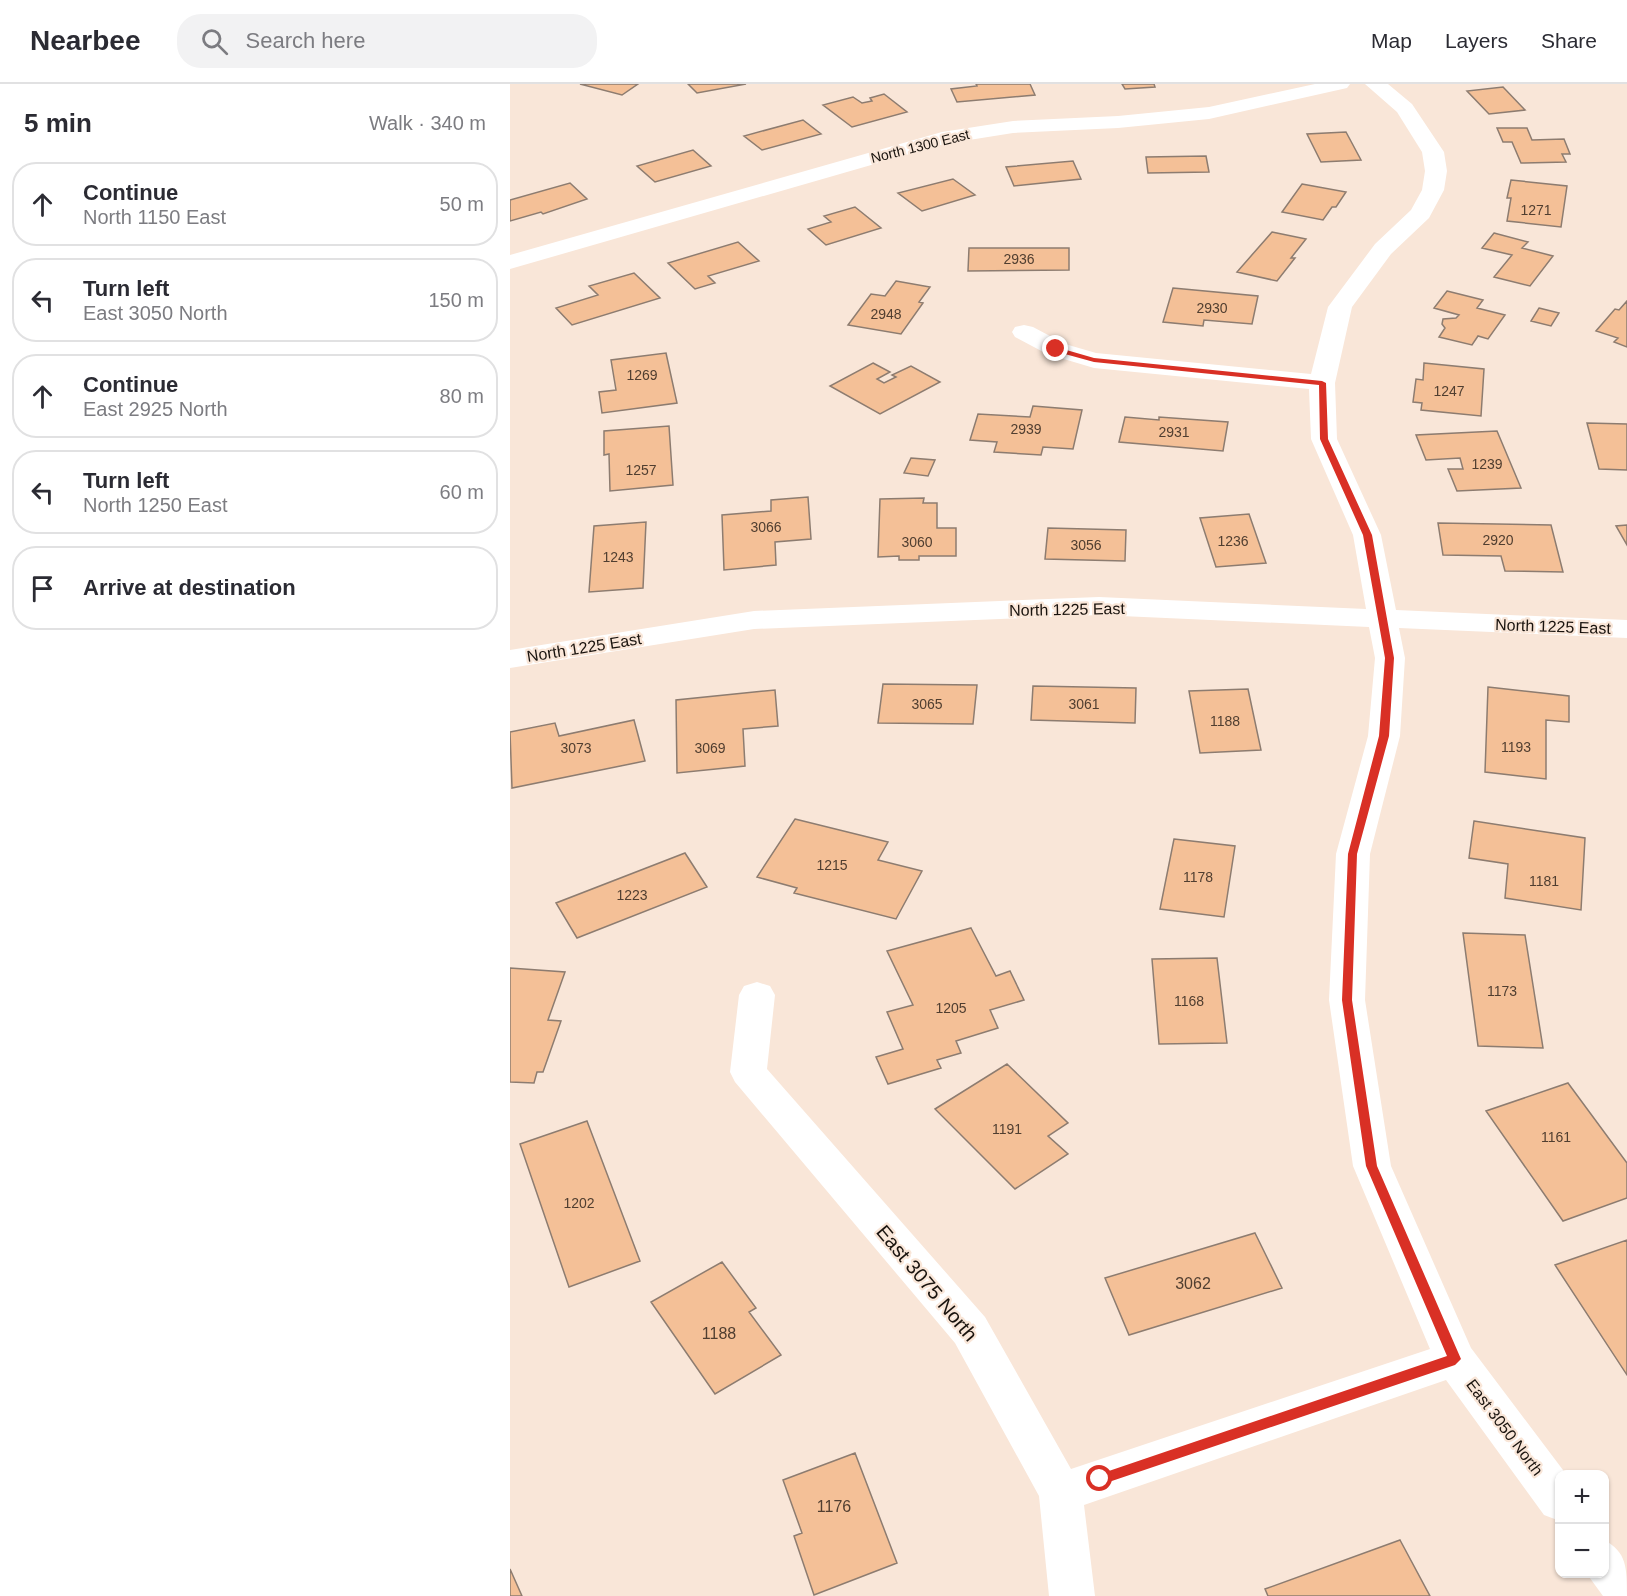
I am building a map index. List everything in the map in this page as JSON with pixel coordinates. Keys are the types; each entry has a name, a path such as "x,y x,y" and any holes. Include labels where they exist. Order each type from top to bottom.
{"street":[{"name":"North 1300 East","path":"510,262 942,138 1013,127 1118,122 1209,113 1287,98 1340,84"},
{"name":"East 3050 North","path":"1375,84 1405,108 1433,152 1436,171 1433,190 1421,213 1383,249 1359,279 1341,307 1333,329 1322,383 1324,439 1367,535 1390,658 1384,736 1353,854 1347,1000 1372,1166 1455,1359 1555,1493"},
{"path":"1024,332 1056,349 1094,360 1322,383"},
{"name":"North 1225 East","path":"510,659 754,620 1099,606 1627,629"},
{"name":"East 3075 North","path":"757,995 748,1072 970,1330 1061,1492 1072,1596"},
{"path":"1061,1492 1455,1359"},
{"path":"1609,1567 1627,1592"}],"building":[{"path":"580,84 638,84 622,95"},
{"path":"688,84 746,84 697,93"},
{"path":"976,84 1030,84 1035,95 957,102 951,89 977,86"},
{"path":"1122,84 1154,84 1155,87 1125,89"},
{"path":"1503,87 1525,110 1489,114 1467,91"},
{"path":"884,94 907,112 852,127 823,105 853,97 862,103 872,101 870,98"},
{"path":"803,120 821,134 762,150 744,136"},
{"path":"1497,128 1527,128 1532,140 1564,139 1570,154 1562,154 1566,162 1521,163 1512,142 1503,142"},
{"path":"1346,132 1361,160 1321,162 1307,134"},
{"path":"693,150 711,166 655,182 637,166"},
{"path":"1206,156 1209,172 1148,173 1146,157"},
{"path":"1073,161 1081,179 1014,186 1006,167"},
{"path":"953,179 975,195 922,211 898,193"},
{"path":"1511,180 1567,186 1561,227 1507,221 1511,198 1507,198"},
{"path":"570,183 587,199 543,214 541,212 510,221 510,200"},
{"path":"1302,184 1346,192 1323,220 1282,212"},
{"path":"855,207 881,228 826,245 808,229 831,222 824,216"},
{"path":"1272,232 1306,239 1277,281 1237,272"},
{"path":"1494,233 1528,242 1522,248 1553,256 1530,286 1494,277 1512,255 1482,248"},
{"path":"738,242 759,261 708,276 715,283 695,289 668,263"},
{"path":"969,248 1069,248 1069,270 968,271"},
{"path":"634,273 660,298 572,325 556,308 598,295 589,286"},
{"path":"896,281 930,287 919,302 923,303 901,334 848,325 871,294 885,296"},
{"path":"1173,288 1258,296 1252,324 1204,320 1203,326 1163,322"},
{"path":"1447,291 1483,300 1477,308 1505,315 1488,339 1478,336 1472,345 1439,337 1445,328 1442,324 1443,319 1456,318 1459,315 1434,308"},
{"path":"1627,301 1627,347 1614,342 1618,338 1596,331 1615,309 1619,310"},
{"path":"1539,308 1559,313 1551,326 1531,321"},
{"path":"666,353 677,403 602,413 599,392 616,390 611,360"},
{"path":"873,363 890,372 877,379 884,383 896,377 892,375 911,366 940,382 880,414 830,386"},
{"path":"1424,363 1484,369 1481,416 1421,410 1422,403 1413,402 1416,379 1423,380"},
{"path":"1033,406 1082,410 1073,449 1043,447 1041,455 994,452 997,442 970,440 978,414 1030,417"},
{"path":"1125,417 1228,422 1223,451 1119,442"},
{"path":"1587,423 1627,424 1627,470 1599,469"},
{"path":"669,426 673,485 610,491 609,454 604,455 604,431"},
{"path":"1497,431 1521,488 1457,491 1448,469 1463,469 1460,458 1426,460 1416,435"},
{"path":"911,458 935,460 928,476 904,473"},
{"path":"808,497 811,539 775,542 776,565 724,570 722,515 771,511 771,500"},
{"path":"924,498 923,503 937,503 937,528 956,528 956,556 919,556 919,560 899,560 899,556 878,557 880,499"},
{"path":"1249,514 1266,563 1216,567 1200,518"},
{"path":"646,522 643,588 589,592 594,526"},
{"path":"1438,523 1551,525 1563,572 1505,571 1501,556 1443,555"},
{"path":"1627,525 1627,545 1616,526"},
{"path":"1048,528 1126,530 1125,561 1045,559"},
{"path":"883,684 977,685 973,724 878,723"},
{"path":"1033,686 1136,688 1135,723 1031,720"},
{"path":"1488,687 1569,696 1569,722 1546,720 1546,779 1485,772"},
{"path":"1248,689 1261,750 1200,753 1189,691"},
{"path":"775,690 778,726 743,729 745,766 677,773 676,700"},
{"path":"634,720 645,761 512,788 510,732 555,723 559,736"},
{"path":"795,819 888,842 878,860 922,871 896,919 794,893 797,888 757,877"},
{"path":"1474,821 1585,838 1581,910 1505,898 1508,864 1469,858"},
{"path":"1174,839 1235,846 1224,917 1160,909"},
{"path":"685,853 707,887 577,938 556,903"},
{"path":"971,928 996,976 1010,971 1024,1000 990,1010 998,1028 956,1041 961,1053 937,1060 941,1068 888,1084 876,1057 903,1049 887,1012 913,1005 887,951"},
{"path":"1463,933 1525,935 1543,1048 1478,1046"},
{"path":"1217,958 1227,1043 1159,1044 1152,959"},
{"path":"510,968 565,972 548,1020 561,1021 543,1072 537,1072 534,1083 510,1082"},
{"path":"1007,1064 1068,1123 1048,1136 1068,1154 1015,1189 935,1109"},
{"path":"1568,1083 1627,1163 1627,1198 1563,1221 1486,1111"},
{"path":"587,1121 640,1261 569,1287 520,1144"},
{"path":"1255,1233 1282,1288 1129,1335 1105,1278"},
{"path":"1627,1240 1627,1375 1555,1265"},
{"path":"722,1262 756,1308 749,1312 781,1355 715,1394 651,1302"},
{"path":"855,1453 897,1563 814,1595 794,1536 802,1533 783,1480"},
{"path":"1400,1540 1430,1596 1268,1596 1265,1589"},
{"path":"510,1569 522,1596 510,1596"}],"route":[{"path":"1056,349 1094,360 1322,383 1324,439 1367,535 1390,658 1384,736 1353,854 1347,1000 1372,1166 1455,1359 1100,1479"}]}
